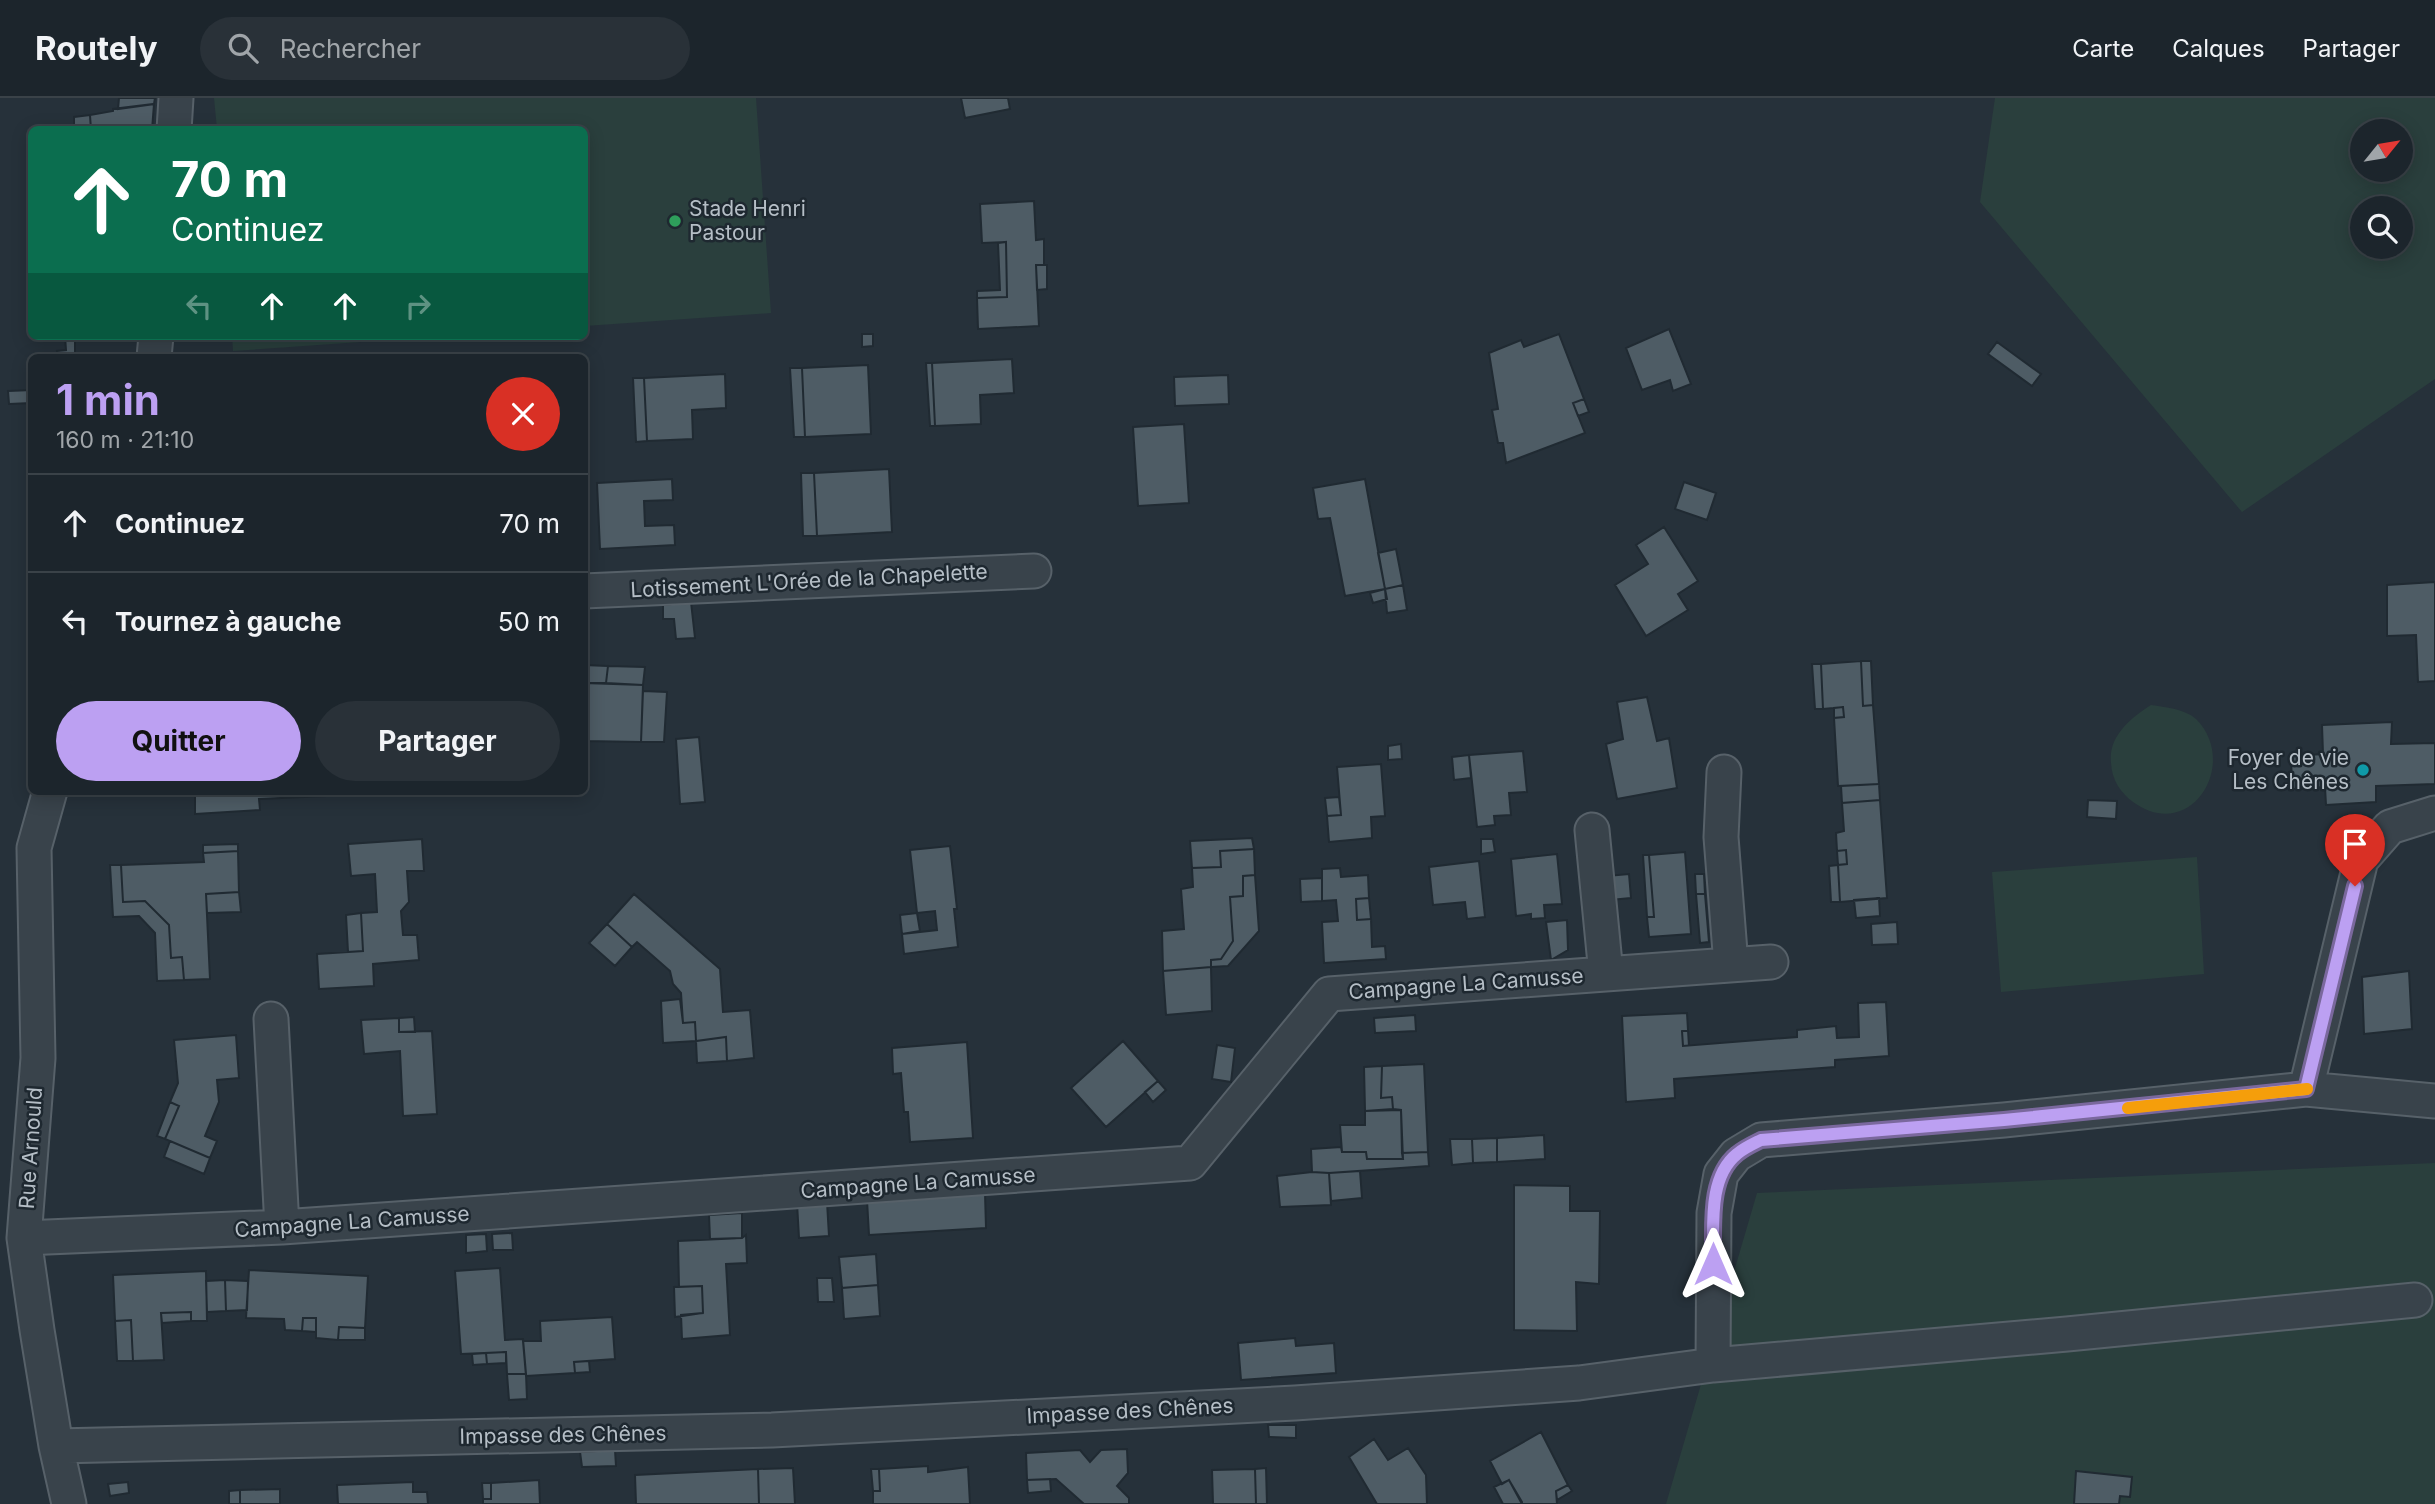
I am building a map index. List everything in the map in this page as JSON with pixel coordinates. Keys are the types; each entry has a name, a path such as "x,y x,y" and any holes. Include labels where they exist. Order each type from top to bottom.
{"street":[{"path":"174,126 176,98"},
{"name":"Lotissement L'Orée de la Chapelette","path":"588,591 1034,571"},
{"path":"1724,772 1721,836 1731,965"},
{"name":"Rue Arnould","path":"50,795 34,848 38,1058 24,1238 56,1446 69,1504"},
{"path":"2306,1089 2361,860 2390,827 2435,813"},
{"path":"1592,830 1606,974"},
{"name":"Campagne La Camusse","path":"24,1238 282,1227 1190,1163 1329,994 1771,962"},
{"path":"271,1019 282,1227"},
{"path":"1713,1365 1714,1213 1721,1174 1736,1155 1761,1140 2004,1120 2306,1089 2435,1101"},
{"name":"Impasse des Chênes","path":"56,1446 772,1430 1295,1403 1566,1384 1713,1365 2415,1300"}],"green space":[{"name":"Stade Henri Pastour","path":"214,98 756,98 771,313 588,326 588,126 217,126"},
{"path":"1995,98 2435,98 2435,379 2242,512 1980,202"},
{"path":"232,340 389,340 233,351"},
{"path":"2151,705 2181,711 2196,719 2208,737 2213,756 2211,776 2203,793 2190,806 2174,813 2154,812 2133,802 2124,794 2113,775 2111,753 2117,736 2129,722"},
{"path":"2197,857 2204,974 2001,992 1992,872"},
{"path":"2435,1163 2435,1504 1666,1504 1757,1193"}],"building":[{"path":"119,98 155,98 154,104 118,109"},
{"path":"961,98 1008,98 1010,109 965,118"},
{"path":"154,104 152,126 91,126 90,115"},
{"path":"90,115 91,126 74,126 74,117"},
{"path":"1034,201 1036,240 1044,239 1044,265 1036,265 1039,326 978,329 977,298 1007,297 1006,242 982,243 980,204"},
{"path":"1006,242 1007,297 977,298 977,291 1000,290 998,243"},
{"path":"1036,265 1047,265 1047,289 1037,290"},
{"path":"1669,329 1691,384 1673,391 1670,380 1642,390 1626,348"},
{"path":"862,334 873,334 873,346 862,347"},
{"path":"1559,334 1584,399 1573,403 1585,433 1506,463 1503,443 1498,443 1492,410 1498,409 1489,353 1521,340 1524,347"},
{"path":"65,340 75,340 75,354 58,354 57,351 66,350"},
{"path":"1997,342 2041,374 2032,386 1988,354"},
{"path":"1012,359 1014,393 980,395 981,424 935,426 932,363"},
{"path":"926,363 932,363 935,426 930,426"},
{"path":"868,365 871,434 805,437 802,368"},
{"path":"790,368 802,368 805,437 794,437"},
{"path":"725,374 726,408 692,410 693,439 647,441 644,378"},
{"path":"1228,375 1229,404 1175,406 1174,377"},
{"path":"633,378 644,378 647,441 636,442"},
{"path":"28,390 28,403 9,404 8,391"},
{"path":"1584,399 1589,412 1578,416 1573,403"},
{"path":"1184,424 1189,503 1138,506 1133,427"},
{"path":"889,469 892,532 817,536 814,473"},
{"path":"801,473 814,473 817,536 803,536"},
{"path":"672,479 673,500 644,501 645,526 674,525 675,545 600,549 597,483"},
{"path":"1365,479 1385,589 1345,596 1330,518 1318,519 1313,488"},
{"path":"1684,482 1716,493 1707,520 1675,509"},
{"path":"1664,527 1698,581 1678,594 1688,610 1646,636 1615,585 1648,564 1636,545"},
{"path":"1396,549 1403,585 1385,589 1378,553"},
{"path":"2435,582 2435,681 2418,682 2416,635 2387,636 2387,585"},
{"path":"1403,585 1407,610 1387,613 1385,589"},
{"path":"1385,589 1387,599 1373,603 1370,593"},
{"path":"691,602 695,638 676,639 674,619 663,619 663,605"},
{"path":"1861,661 1863,706 1873,705 1879,784 1838,786 1834,718 1844,717 1843,707 1823,709 1821,664"},
{"path":"1861,661 1871,661 1873,705 1863,706"},
{"path":"1812,664 1821,664 1823,709 1815,709"},
{"path":"588,665 608,666 606,683 588,683"},
{"path":"608,666 645,667 643,685 606,683"},
{"path":"588,683 643,685 641,742 588,741"},
{"path":"643,691 667,692 664,742 641,742"},
{"path":"1647,697 1657,741 1669,738 1677,788 1617,799 1606,744 1623,739 1617,702"},
{"path":"1843,707 1844,717 1834,718 1834,708"},
{"name":"Foyer de vie Les Chênes","path":"2392,722 2391,744 2435,743 2435,784 2376,786 2376,802 2326,805 2325,787 2292,789 2291,756 2323,754 2322,725"},
{"path":"699,737 705,802 680,804 676,739"},
{"path":"1401,744 1402,759 1388,760 1388,746"},
{"path":"1523,751 1527,792 1509,793 1511,815 1494,816 1495,825 1477,827 1469,755"},
{"path":"1469,755 1471,778 1454,780 1452,757"},
{"path":"1381,764 1385,816 1371,817 1372,838 1329,842 1327,816 1341,815 1337,767"},
{"path":"1879,784 1880,800 1842,803 1841,786"},
{"path":"195,795 325,795 259,799 260,810 195,814"},
{"path":"1339,797 1341,815 1327,816 1325,798"},
{"path":"1880,800 1887,898 1840,902 1838,865 1847,864 1846,850 1837,851 1836,833 1844,831 1842,803"},
{"path":"2088,800 2117,801 2116,819 2087,817"},
{"path":"1252,838 1254,849 1220,851 1221,867 1192,868 1190,841"},
{"path":"422,839 424,871 407,871 409,902 401,911 403,935 417,935 419,960 373,964 374,986 319,989 317,954 363,951 361,913 377,912 375,874 351,876 348,844"},
{"path":"1481,839 1493,839 1495,852 1481,854"},
{"path":"238,844 238,851 203,853 203,845"},
{"path":"950,846 958,947 904,954 902,934 937,930 935,911 917,913 910,850"},
{"path":"1254,849 1255,875 1243,876 1243,896 1230,897 1233,941 1221,959 1211,960 1211,967 1163,971 1162,931 1184,929 1181,889 1193,887 1192,868 1221,867 1220,851"},
{"path":"1846,850 1847,864 1838,865 1837,851"},
{"path":"238,851 239,892 206,894 210,979 184,980 182,957 171,958 169,925 145,901 123,902 121,865 204,862 203,853"},
{"path":"1685,852 1691,934 1649,937 1647,917 1654,917 1649,855"},
{"path":"1557,854 1562,904 1544,905 1545,918 1531,919 1531,914 1516,916 1511,859"},
{"path":"1643,855 1649,855 1654,917 1647,917"},
{"path":"1479,861 1485,917 1467,919 1465,902 1433,905 1429,867"},
{"path":"110,865 121,865 123,902 145,901 169,925 171,958 182,957 184,980 157,981 155,933 139,916 113,917"},
{"path":"1838,865 1840,902 1831,902 1829,866"},
{"path":"1340,868 1341,877 1368,875 1369,898 1356,899 1357,920 1371,919 1372,947 1385,946 1386,959 1324,963 1322,922 1338,921 1336,900 1322,901 1322,869"},
{"path":"1629,874 1631,898 1610,900 1607,876"},
{"path":"1695,874 1704,874 1705,894 1696,894"},
{"path":"1255,875 1259,931 1228,966 1211,967 1211,960 1221,959 1233,941 1230,897 1243,896 1243,876"},
{"path":"1322,878 1322,901 1301,902 1300,879"},
{"path":"239,892 241,912 207,913 206,894"},
{"path":"634,894 720,969 723,1012 750,1010 754,1058 727,1061 726,1037 696,1041 695,1022 683,1023 681,993 673,984 670,971 637,942 632,947 607,924"},
{"path":"1696,894 1705,894 1709,942 1700,943"},
{"path":"1369,898 1371,919 1357,920 1356,899"},
{"path":"1879,898 1880,916 1856,918 1854,900"},
{"path":"361,913 363,951 348,952 346,915"},
{"path":"917,913 920,931 902,934 900,915"},
{"path":"1567,920 1568,950 1551,960 1546,922"},
{"path":"1897,922 1898,944 1872,945 1871,924"},
{"path":"607,924 632,947 615,966 589,943"},
{"path":"1211,967 1212,1011 1166,1015 1163,971"},
{"path":"2409,971 2412,1029 2364,1034 2362,977"},
{"path":"680,999 683,1023 695,1022 696,1041 663,1043 661,1001"},
{"path":"1886,1002 1889,1056 1835,1060 1835,1067 1674,1079 1675,1098 1626,1102 1622,1016 1687,1013 1688,1030 1682,1031 1683,1046 1797,1037 1797,1030 1836,1026 1837,1038 1859,1037 1858,1003"},
{"path":"1415,1015 1416,1031 1375,1033 1374,1018"},
{"path":"414,1017 415,1032 399,1032 399,1018"},
{"path":"399,1018 399,1032 432,1031 437,1114 403,1116 400,1051 364,1054 361,1020"},
{"path":"1688,1030 1689,1046 1683,1046 1682,1031"},
{"path":"236,1035 239,1078 217,1080 219,1102 205,1136 217,1141 210,1158 165,1139 179,1106 170,1102 178,1083 174,1040"},
{"path":"726,1037 727,1061 697,1063 696,1041"},
{"path":"1123,1041 1158,1081 1106,1127 1071,1088"},
{"path":"967,1042 973,1138 910,1142 901,1073 893,1074 892,1048"},
{"path":"1217,1045 1235,1048 1231,1082 1212,1079"},
{"path":"1424,1064 1428,1152 1402,1153 1401,1110 1393,1109 1392,1097 1381,1098 1382,1066"},
{"path":"1382,1066 1381,1098 1392,1097 1393,1109 1365,1111 1364,1067"},
{"path":"1158,1081 1166,1090 1153,1102 1145,1092"},
{"path":"170,1102 179,1106 165,1139 157,1136"},
{"path":"1401,1110 1403,1159 1367,1159 1366,1152 1342,1152 1340,1125 1365,1125 1365,1111"},
{"path":"1544,1135 1545,1159 1497,1162 1497,1138"},
{"path":"1497,1138 1497,1162 1473,1163 1472,1139"},
{"path":"1450,1139 1472,1139 1473,1163 1452,1165"},
{"path":"170,1141 210,1158 204,1174 164,1157"},
{"path":"1341,1147 1342,1152 1366,1152 1367,1159 1403,1159 1402,1153 1428,1152 1429,1166 1312,1172 1311,1149"},
{"path":"1360,1171 1362,1198 1331,1201 1329,1173"},
{"path":"1329,1173 1331,1205 1280,1207 1277,1176"},
{"path":"1514,1185 1570,1186 1570,1211 1600,1211 1599,1284 1576,1282 1577,1331 1514,1330"},
{"path":"985,1193 986,1228 869,1235 867,1200"},
{"path":"827,1202 829,1236 799,1238 797,1203"},
{"path":"742,1213 742,1238 710,1239 709,1215"},
{"path":"512,1233 513,1250 493,1250 492,1234"},
{"path":"486,1234 487,1251 466,1253 466,1235"},
{"path":"746,1235 747,1263 726,1264 730,1335 682,1339 681,1315 703,1313 702,1286 679,1287 678,1241 742,1238"},
{"path":"876,1254 878,1285 842,1288 839,1257"},
{"path":"500,1268 505,1340 523,1339 526,1374 507,1374 506,1352 461,1354 455,1271"},
{"path":"249,1270 368,1276 365,1328 339,1327 338,1340 316,1338 316,1318 303,1318 302,1331 285,1330 284,1319 246,1318"},
{"path":"206,1271 207,1321 191,1321 191,1312 161,1313 164,1360 133,1361 131,1320 115,1321 113,1275"},
{"path":"817,1278 832,1278 834,1302 818,1302"},
{"path":"225,1280 226,1311 207,1312 206,1281"},
{"path":"225,1280 248,1281 247,1310 226,1311"},
{"path":"878,1285 880,1316 844,1319 842,1288"},
{"path":"702,1286 703,1313 675,1317 674,1287"},
{"path":"191,1312 191,1321 162,1323 161,1313"},
{"path":"612,1317 615,1359 574,1362 575,1373 526,1376 523,1341 541,1341 540,1321"},
{"path":"303,1318 316,1318 316,1332 302,1331"},
{"path":"131,1320 133,1361 117,1361 115,1321"},
{"path":"339,1327 365,1328 365,1340 338,1340"},
{"path":"1295,1338 1296,1346 1334,1343 1336,1373 1241,1380 1238,1343"},
{"path":"506,1352 506,1363 487,1364 486,1353"},
{"path":"486,1353 487,1364 473,1365 472,1354"},
{"path":"589,1361 590,1372 575,1373 574,1362"},
{"path":"507,1374 526,1374 527,1399 509,1400"},
{"path":"1268,1425 1296,1425 1296,1438 1269,1437"},
{"path":"1541,1432 1568,1485 1556,1491 1557,1504 1522,1504 1509,1480 1502,1484 1490,1461"},
{"path":"1374,1439 1388,1460 1408,1448 1426,1475 1427,1504 1377,1504 1349,1457"},
{"path":"1127,1449 1128,1473 1117,1486 1129,1498 1129,1504 1084,1504 1056,1479 1027,1480 1026,1453 1080,1450 1090,1462 1101,1450"},
{"path":"615,1450 616,1466 582,1467 580,1452"},
{"path":"928,1466 928,1472 968,1467 970,1504 873,1504 873,1491 880,1491 879,1469"},
{"path":"793,1468 795,1504 759,1504 758,1469"},
{"path":"1266,1468 1267,1504 1256,1504 1255,1469"},
{"path":"758,1469 759,1504 636,1504 635,1475"},
{"path":"871,1469 879,1469 880,1491 873,1491"},
{"path":"1255,1469 1256,1504 1213,1504 1212,1470"},
{"path":"2076,1471 2132,1477 2130,1497 2120,1496 2119,1504 2074,1504"},
{"path":"1050,1479 1051,1491 1028,1493 1027,1480"},
{"path":"539,1480 540,1504 483,1504 483,1499 491,1499 491,1483"},
{"path":"1509,1480 1522,1504 1503,1504 1494,1487"},
{"path":"128,1482 129,1493 110,1496 108,1484"},
{"path":"413,1482 413,1492 427,1492 428,1504 338,1504 337,1485"},
{"path":"482,1483 491,1483 491,1499 483,1499"},
{"path":"1568,1485 1572,1491 1557,1500 1556,1491"},
{"path":"280,1489 280,1504 240,1504 240,1490"},
{"path":"240,1490 240,1504 229,1504 229,1491"}],"slow traffic":[{"path":"2128,1108 2307,1089"}],"place":[{"name":"Stade Henri Pastour","path":"675,221"},
{"name":"Foyer de vie Les Chênes","path":"2363,770"}],"route":[{"path":"1713,1264 1714,1213 1721,1174 1736,1155 1761,1140 2004,1120 2306,1089 2355,886"}]}
